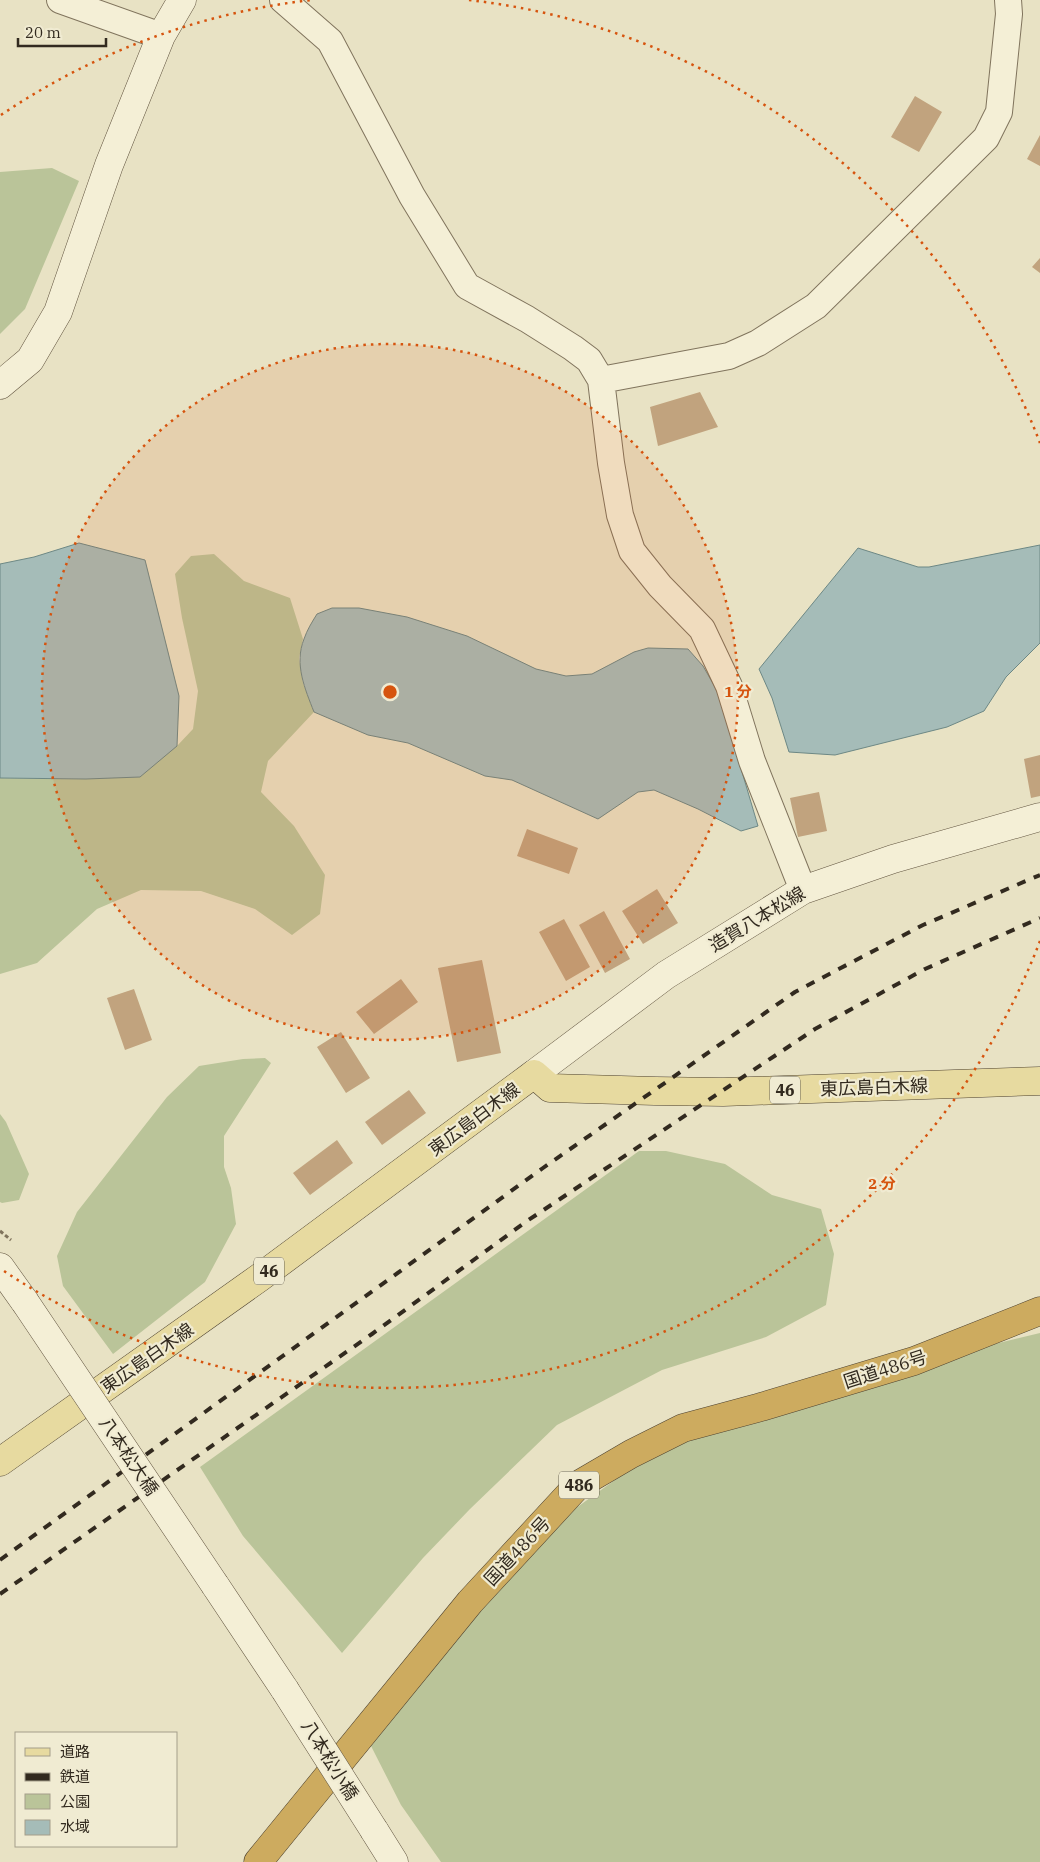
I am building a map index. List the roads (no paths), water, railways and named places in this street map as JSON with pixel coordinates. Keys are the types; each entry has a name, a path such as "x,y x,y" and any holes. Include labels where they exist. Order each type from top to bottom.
{"highway":[{"name":"国道486号","path":"258,1862 470,1602 578,1485 631,1454 683,1428 761,1407 914,1361 1040,1311"}],"main road":[{"name":"東広島白木線","path":"0,1462 259,1278 534,1074 550,1088 654,1091 733,1091 1040,1081"}],"street":[{"path":"60,0 162,36"},
{"path":"0,385 30,360 58,312 109,165 162,36 182,0"},
{"path":"284,0 330,41 412,196 467,286 527,318 573,348 589,360 601,380 611,463 620,515 632,551 660,586 702,629 729,686 752,761 804,890"},
{"path":"601,380 729,356 758,343 816,306 986,138 999,112 1009,14 1008,0"},
{"name":"造賀八本松線","path":"534,1074 666,975 804,890 893,858 1040,817"},
{"name":"八本松大橋","path":"0,1267 286,1690"},
{"name":"八本松小橋","path":"286,1690 394,1862"}],"water":[{"path":"79,543 145,560 179,696 177,746 140,777 86,779 0,778 0,564 34,557"},
{"path":"1040,545 1040,643 1006,677 984,711 947,727 835,755 789,752 772,698 759,669 858,548 918,567 929,567"},
{"path":"332,608 359,608 407,617 467,636 536,669 566,676 592,674 634,652 648,648 688,649 703,666 719,694 758,826 741,831 698,809 654,790 638,792 598,819 512,780 485,776 408,743 368,735 314,712 300,667 301,648 317,614"}],"railway":[{"path":"0,1560 543,1168 795,992 923,925 1040,875"},
{"path":"0,1594 372,1334 527,1221 815,1029 925,969 1040,918"}]}
